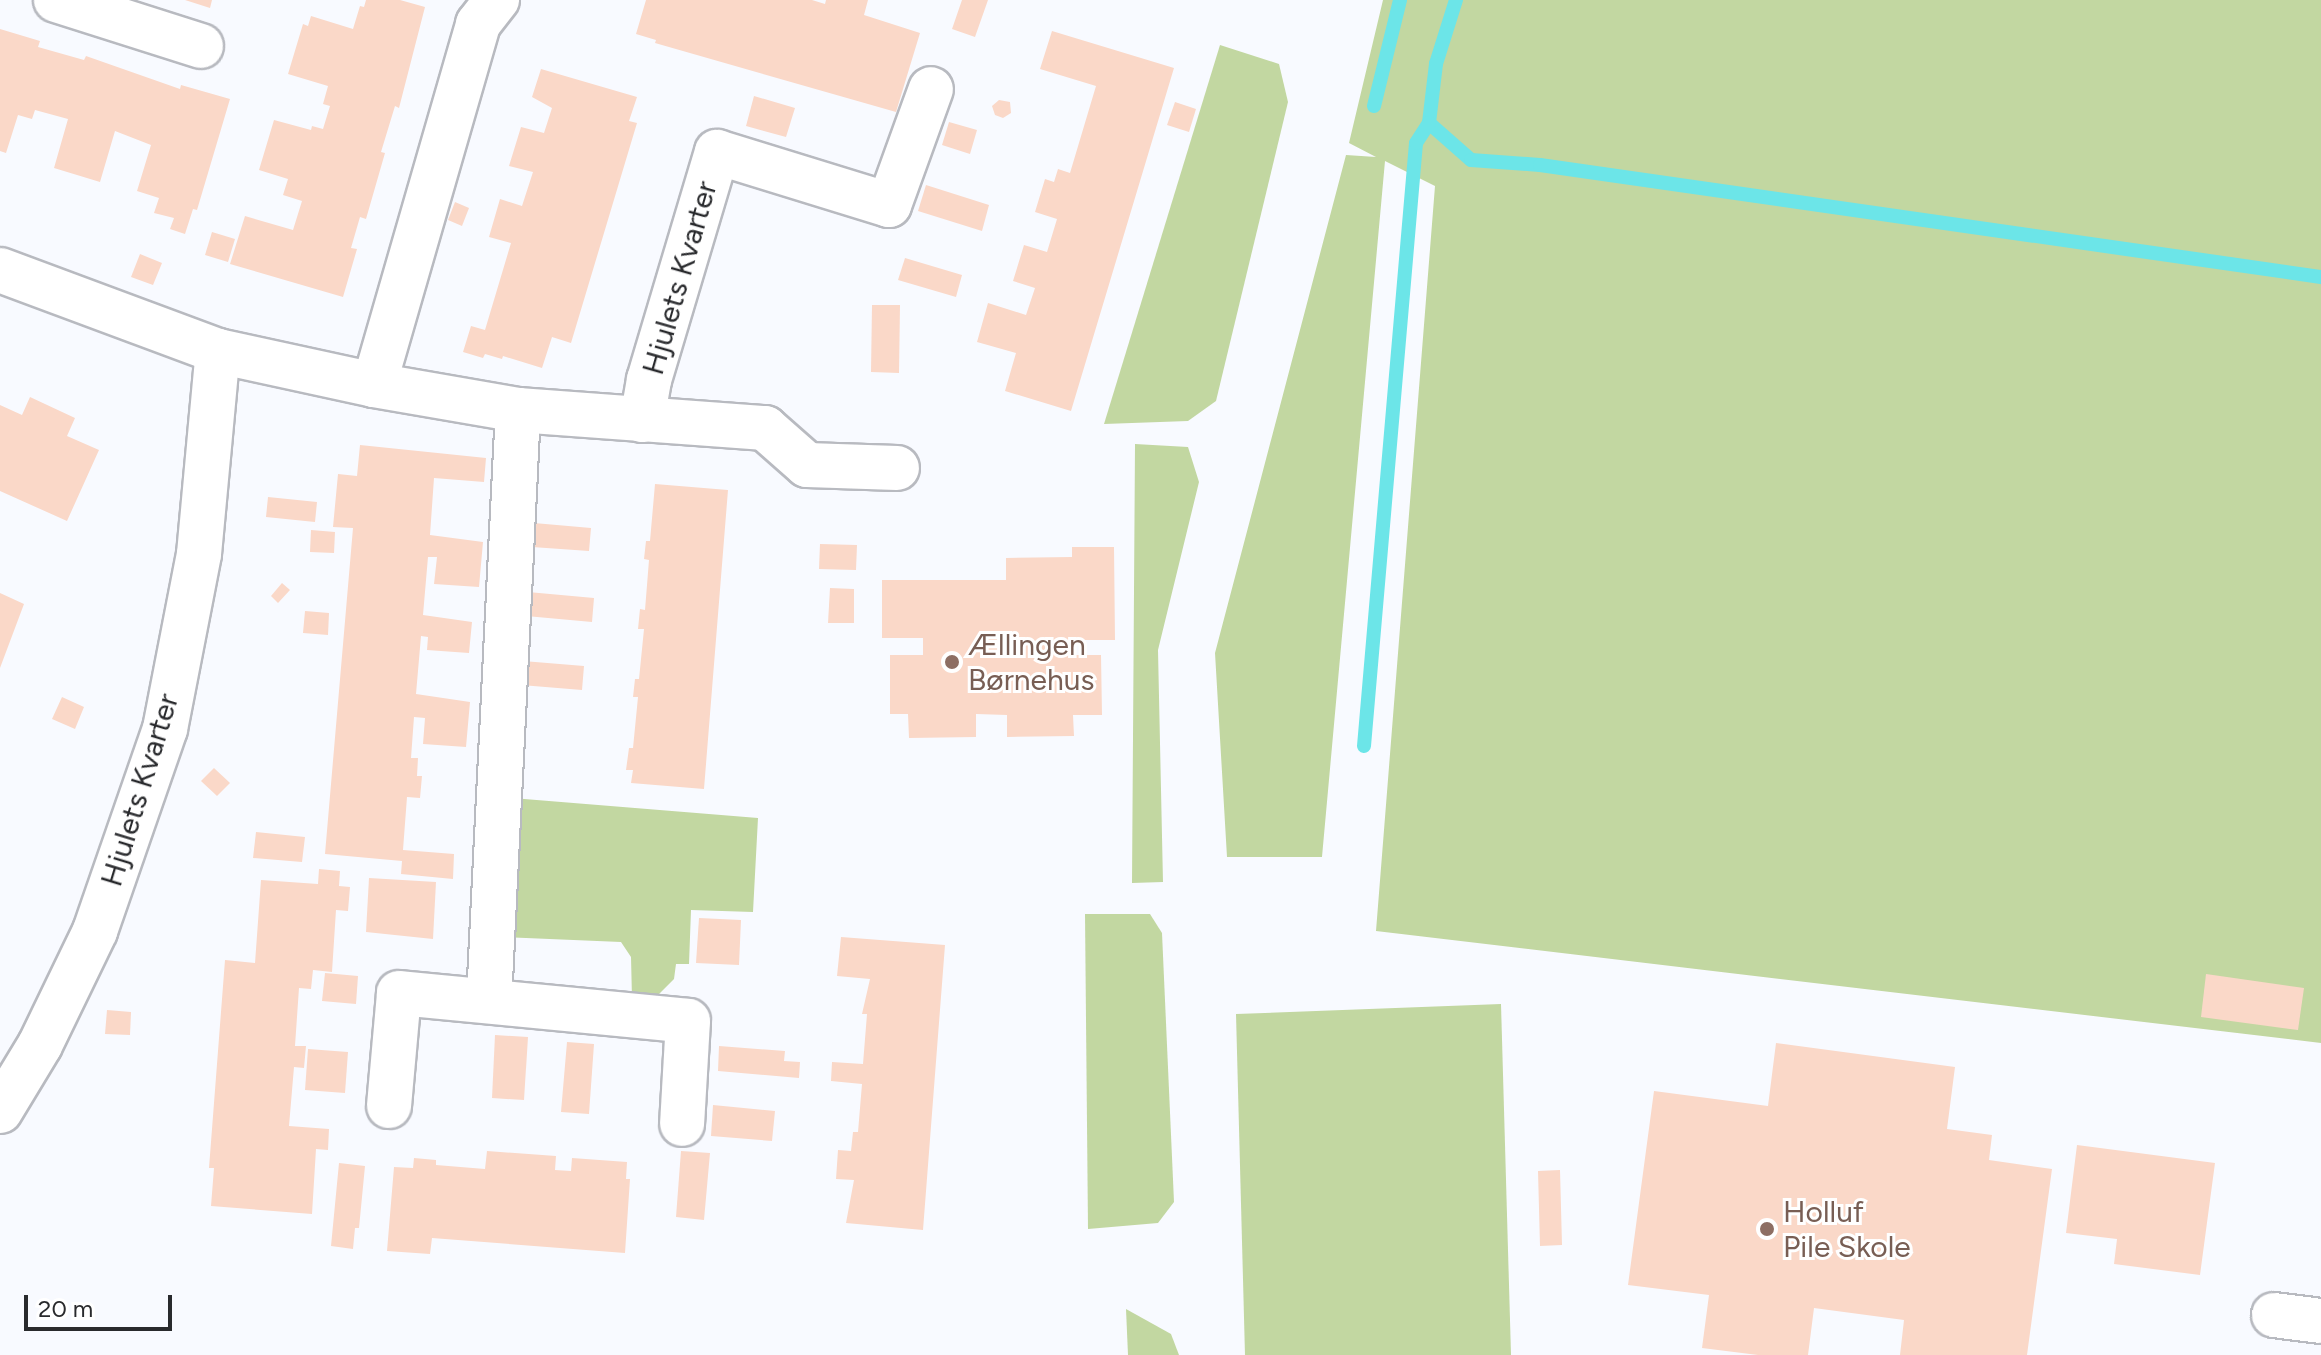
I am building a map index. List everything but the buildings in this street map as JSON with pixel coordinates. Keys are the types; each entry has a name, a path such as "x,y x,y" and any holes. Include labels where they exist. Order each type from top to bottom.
{"street":[{"path":"56,0 201,46"},
{"path":"374,385 478,24 497,0"},
{"name":"Hjulets Kvarter","path":"642,420 649,380 717,152 889,205 931,89"},
{"name":"Hjulets Kvarter","path":"0,270 218,351 374,385 518,410 765,428 807,465 897,468"},
{"name":"Hjulets Kvarter","path":"0,1111 40,1045 95,931 165,729 199,554 218,351"},
{"path":"489,1001 518,410"},
{"path":"389,1106 399,993 688,1021 682,1124"},
{"path":"2274,1315 2321,1321"}],"green space":[{"path":"1383,0 2321,0 2321,1043 1376,931 1435,186 1385,161 1322,857 1227,857 1215,653 1346,155 1376,157 1349,143"},
{"path":"1220,45 1279,64 1288,102 1216,401 1188,421 1104,424"},
{"path":"1135,444 1188,447 1199,482 1158,650 1163,882 1132,883"},
{"path":"512,798 758,818 753,912 691,910 689,964 676,964 674,979 659,994 632,999 631,957 621,942 503,937"},
{"path":"1085,914 1150,914 1162,933 1174,1202 1158,1223 1088,1229"},
{"path":"1501,1004 1511,1355 1245,1355 1236,1014"},
{"path":"1126,1309 1171,1334 1179,1355 1128,1355"}],"waterway":[{"path":"1374,106 1400,0"},
{"path":"1456,0 1436,64 1429,123 1471,160 1540,165 2321,277"},
{"path":"1364,746 1416,143 1429,123"}],"place":[{"name":"Ællingen Børnehus","path":"952,662"},
{"name":"Holluf Pile Skole","path":"1767,1229"}]}
